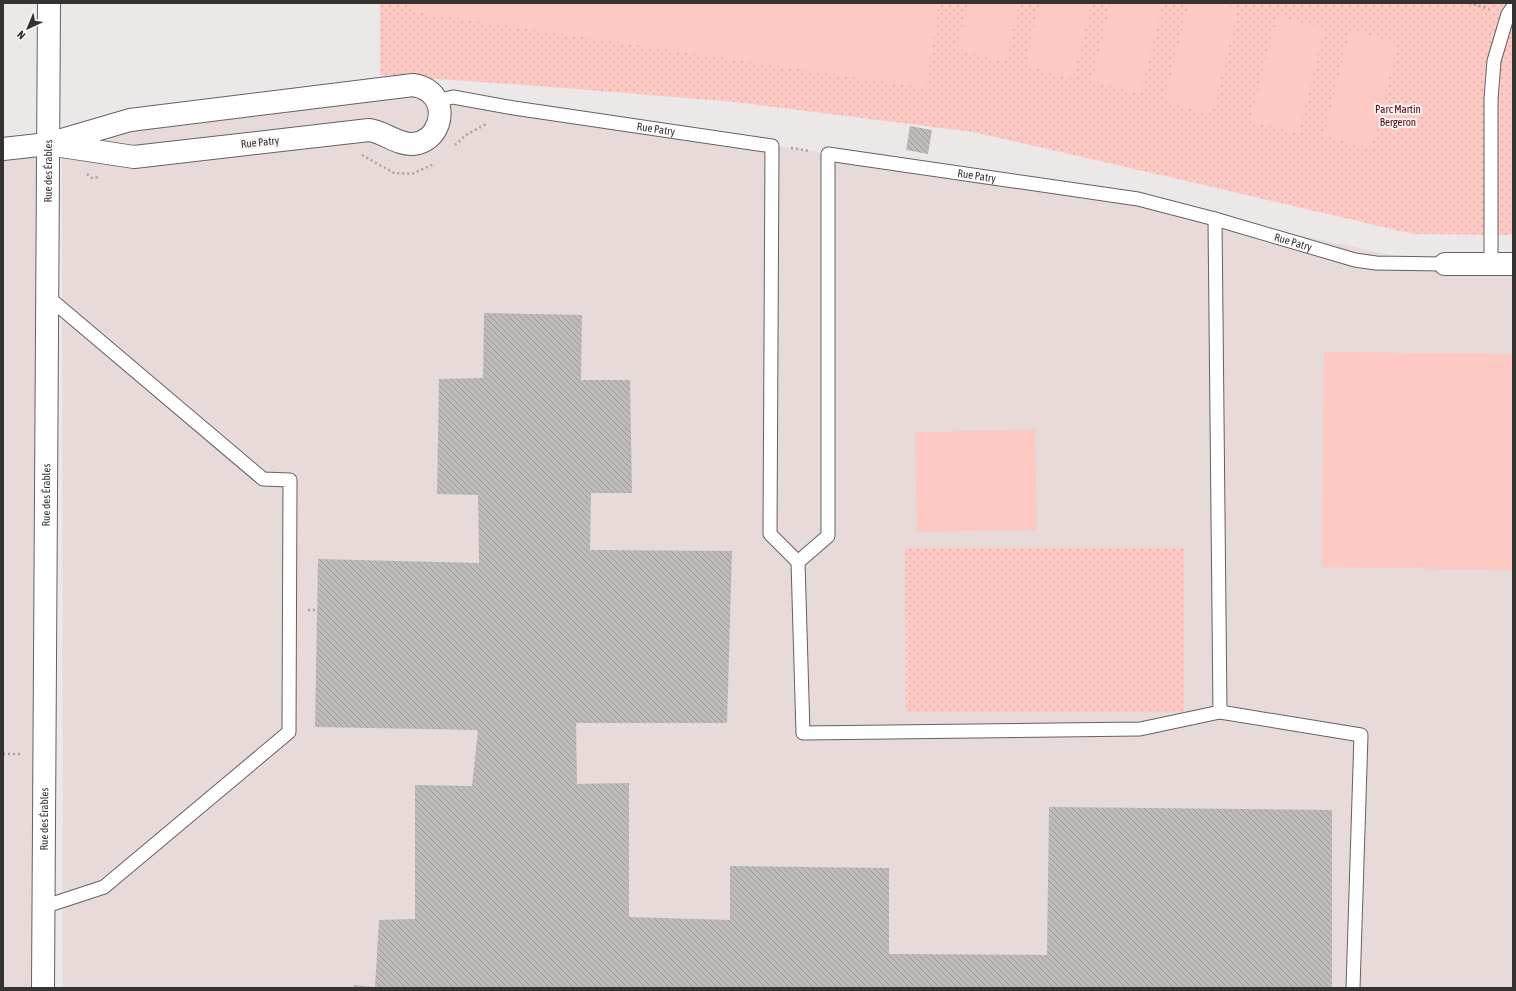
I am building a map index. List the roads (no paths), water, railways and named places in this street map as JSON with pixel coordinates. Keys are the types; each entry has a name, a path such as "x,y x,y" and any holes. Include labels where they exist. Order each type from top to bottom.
{"street":[{"name":"Rue des Érables","path":"43,988 49,3"},
{"name":"Rue Patry","path":"3,149 48,144 130,120 413,85 423,87 431,93 437,101 440,111 436,129 422,142 413,144 403,143 378,131 369,130 134,156 48,144"},
{"name":"Rue Patry","path":"1446,264 1513,264"}],"lane":[{"path":"1492,264 1491,99 1494,61 1508,14 1513,7"},
{"name":"Rue Patry","path":"437,101 453,97 514,108 772,146 770,534 798,562 828,536 828,154 1138,199 1215,219 1355,260 1376,263 1446,264"},
{"path":"1215,219 1220,712"},
{"path":"43,907 104,887 289,732 290,480 263,479 48,297"},
{"path":"798,562 803,733 1140,729 1220,712 1361,735 1353,988"}],"park label":[{"name":"Parc Martin Bergeron","path":"1398,115"}]}
